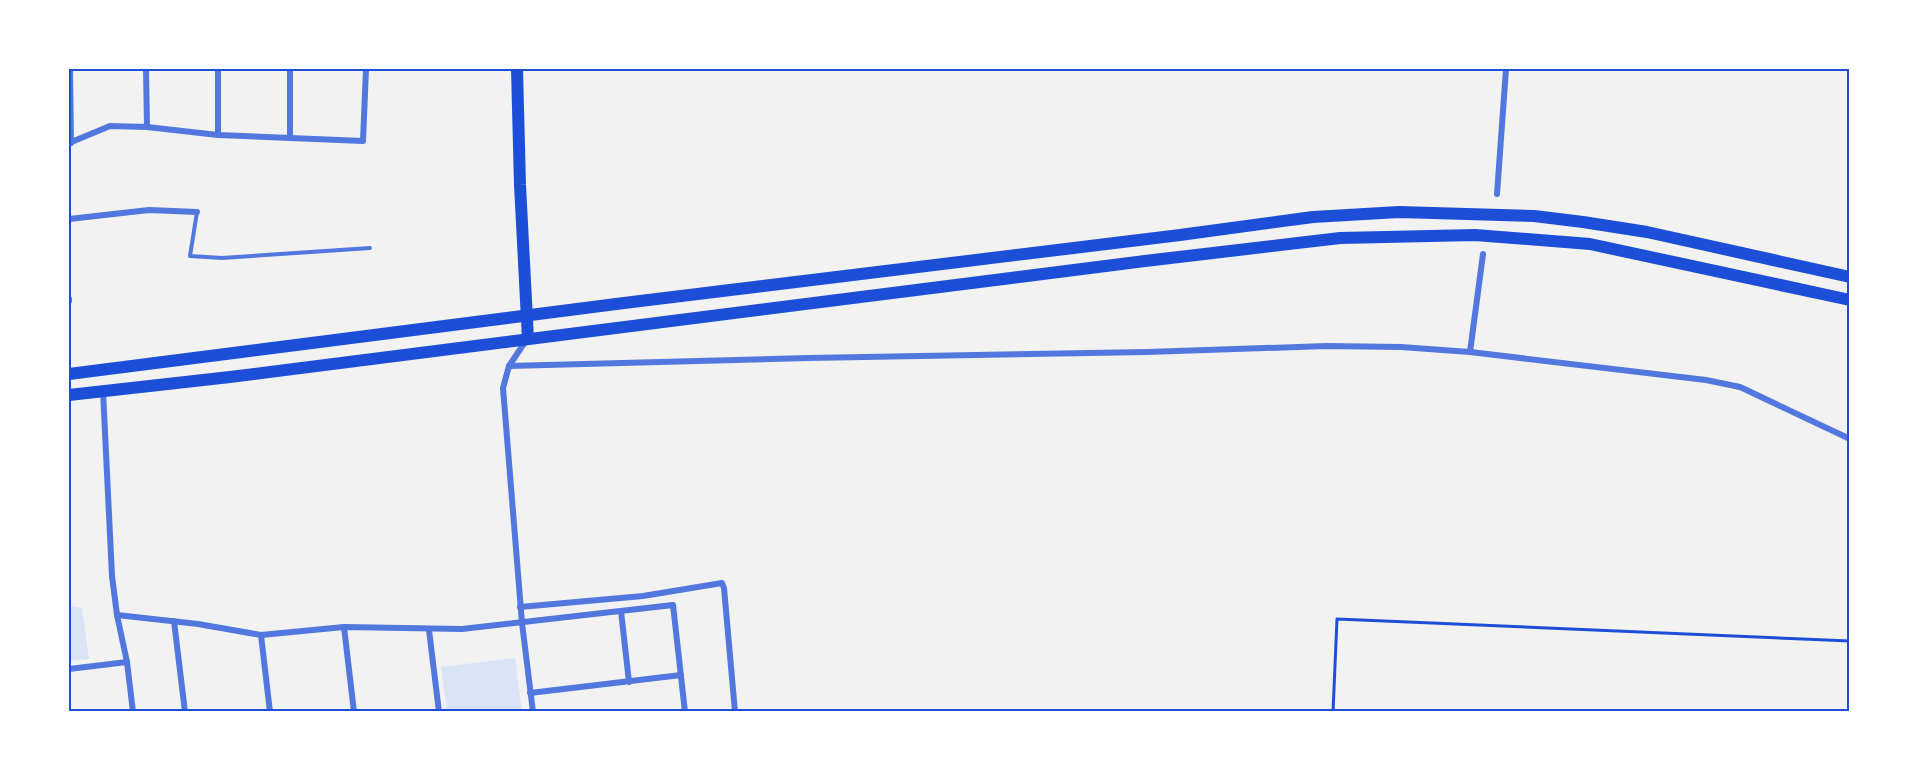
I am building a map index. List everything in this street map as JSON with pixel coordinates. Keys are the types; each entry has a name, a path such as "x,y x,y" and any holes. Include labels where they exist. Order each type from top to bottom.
{"highway":[{"path":"517,69 528,339"},
{"path":"69,374 1313,217 1399,212 1534,216 1583,222 1692,242 1850,276"},
{"path":"69,395 1340,238 1475,235 1590,244 1850,300"}],"street":[{"path":"70,69 70,143 110,126 147,127 219,135 363,141 366,69"},
{"path":"146,69 147,127"},
{"path":"218,69 219,135"},
{"path":"290,69 290,138"},
{"path":"1497,194 1506,69"},
{"path":"69,219 149,210 197,212"},
{"path":"1470,352 1483,254"},
{"path":"528,339 509,366 503,388 520,606 533,712"},
{"path":"509,366 1326,346 1401,347 1470,352 1706,380 1740,387 1850,439"},
{"path":"103,391 112,576 133,712"},
{"path":"520,606 643,596 722,584 735,712"},
{"path":"117,615 174,621 261,635 344,627 429,630 522,623 673,605 685,712"},
{"path":"621,611 629,681"},
{"path":"174,621 185,712"},
{"path":"344,627 354,712"},
{"path":"429,630 439,712"},
{"path":"261,635 270,712"},
{"path":"69,669 127,662"},
{"path":"530,693 681,675"}],"lane":[{"path":"197,212 190,256 222,258 370,248"}],"path":[{"path":"1333,712 1338,620 1850,641"}],"shaded area":[{"path":"69,606 82,608 89,659 69,661"},
{"path":"515,658 522,712 447,712 441,667"}]}
